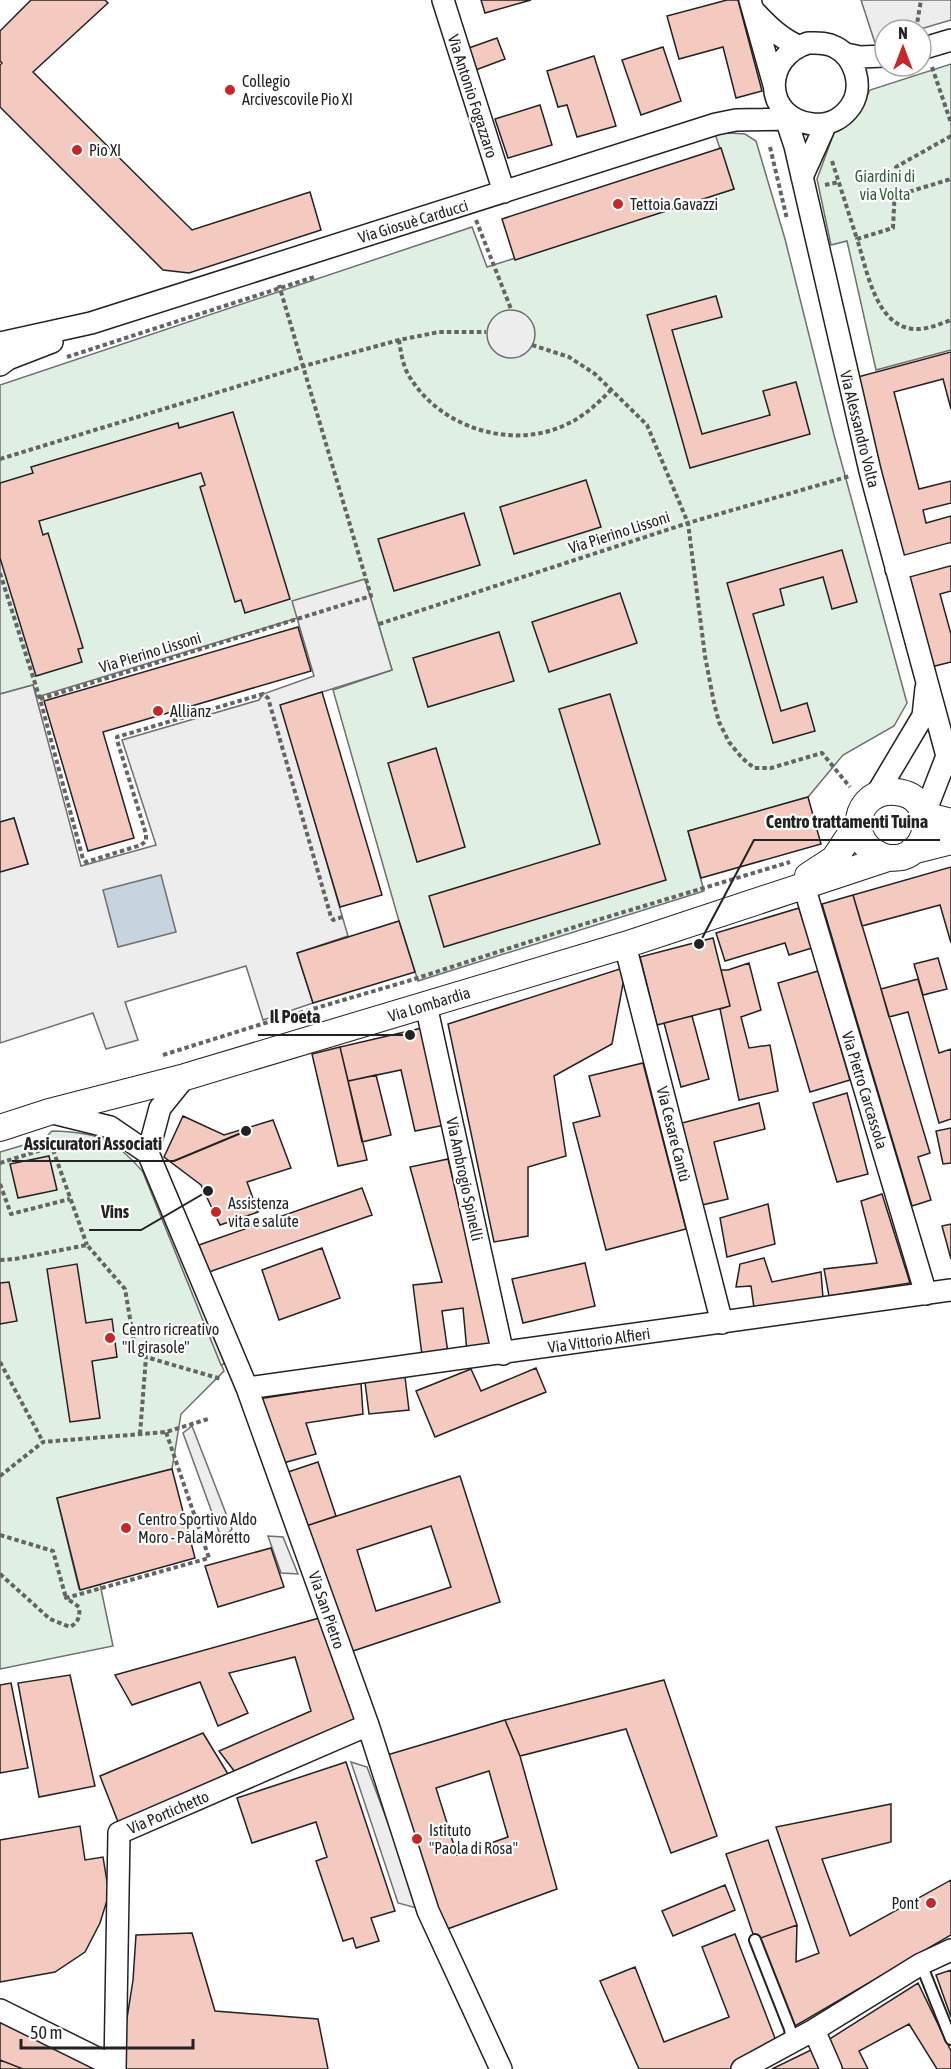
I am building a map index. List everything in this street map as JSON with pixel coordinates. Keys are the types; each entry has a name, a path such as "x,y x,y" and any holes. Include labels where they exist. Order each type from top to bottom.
{"street":[{"name":"Via Antonio Fogazzaro","path":"443,0 504,192"},
{"name":"Via Alessandro Volta","path":"751,4 771,29 798,46"},
{"name":"Via Alessandro Volta","path":"751,4 795,146 870,471 949,755 924,815"},
{"path":"933,42 951,40"},
{"path":"846,54 856,72 857,89 851,106 838,119 825,126 802,123 782,105 775,74 782,59 798,46 808,42 825,43 846,54 873,56"},
{"path":"856,78 873,69"},
{"name":"Via Giosuè Carducci","path":"0,343 91,323 271,265 473,212 504,192 782,105"},
{"path":"802,177 825,126"},
{"name":"Via Giosuè Carducci","path":"0,365 8,359 91,323"},
{"path":"896,569 951,554"},
{"name":"Via Alessandro Volta","path":"866,807 922,716 928,679"},
{"path":"888,858 870,850 862,841 866,807 889,791 904,793 914,799 924,815 926,823 923,839 912,851"},
{"name":"Via Lombardia","path":"771,897 834,859 866,807"},
{"path":"924,815 951,822"},
{"name":"Via Lombardia","path":"0,1128 43,1113 185,1077 625,945 888,858 903,857 912,851 951,841"},
{"name":"Via Pietro Carcassola","path":"804,886 926,1294"},
{"name":"Via Cesare Cantù","path":"625,945 722,1323"},
{"name":"Via Ambrogio Spinelli","path":"426,1005 503,1353"},
{"path":"43,1113 110,1127 148,1153 160,1108 185,1077"},
{"name":"Via San Pietro","path":"148,1153 248,1388 368,1725 428,1911 501,2069"},
{"name":"Via Vittorio Alfieri","path":"248,1388 951,1290"},
{"name":"Via Portichetto","path":"115,2068 119,1833 368,1725"},
{"path":"742,2069 814,2030 921,1964 951,1950"},
{"path":"0,2010 115,2068"},
{"path":"814,2030 831,2069"}],"lane":[{"path":"755,1940 790,2029 792,2042"},
{"path":"921,1964 951,2039"}],"path":[{"path":"918,18 921,0"},
{"path":"933,74 951,123"},
{"path":"951,136 896,167 893,228 857,239 878,304 888,317 900,325 915,329 951,320"},
{"path":"895,196 951,179"},
{"path":"466,226 473,212"},
{"path":"473,212 511,309"},
{"path":"271,265 281,289 304,366"},
{"path":"56,361 324,274"},
{"path":"0,459 304,366 399,340 440,332 486,332"},
{"path":"399,340 402,358 410,377 423,396 460,422 489,434 537,435 565,426 592,410 612,389"},
{"path":"532,345 569,357 595,374 647,426 688,523 705,656 714,703 729,742 754,768 771,768 822,753 866,807"},
{"name":"Via Pierino Lissoni","path":"40,699 371,596 304,366"},
{"name":"Via Pierino Lissoni","path":"379,624 688,523 870,471"},
{"path":"0,573 40,699 83,859 86,862 141,845 146,841 146,834 117,737 265,695 268,698 331,917 333,920 342,917"},
{"path":"157,1057 801,859"},
{"path":"43,1113 44,1140 52,1147 87,1245 125,1289 135,1348 146,1357 248,1388"},
{"path":"0,1163 52,1147"},
{"path":"0,1184 11,1214 70,1199"},
{"path":"0,1260 87,1245"},
{"path":"140,1434 146,1357"},
{"path":"0,1362 43,1442"},
{"path":"0,1476 43,1442 166,1432 208,1419"},
{"path":"66,1598 209,1558 166,1432"},
{"path":"0,1535 53,1551 66,1598 79,1607 80,1616 76,1623 70,1627 50,1619 0,1574"}],"green space":[{"name":"Giardini di via Volta","path":"951,64 951,350 876,370 847,241 831,245 817,179 835,130 857,114 870,90 907,78 933,78 933,70"},
{"path":"715,134 745,134 756,141 785,239 834,435 907,703 894,726 843,755 808,797 688,831 704,891 418,981 333,690 392,670 370,596 37,697 33,685 0,694 0,385 472,227 487,267 734,189"},
{"path":"52,1131 81,1133 103,1139 123,1151 143,1172 224,1371 181,1414 172,1469 57,1498 79,1589 100,1584 113,1646 0,1669 0,1152 44,1139"}],"shaded area":[{"path":"861,0 951,0 951,20 933,25 933,18 873,18 873,37"},
{"path":"511,310 528,317 535,334 528,351 511,358 494,351 487,334 494,317"},
{"path":"365,579 392,670 281,705 348,936 297,953 313,1003 263,1020 246,966 125,1002 138,1040 106,1049 93,1013 0,1043 0,872 28,864 14,818 0,822 0,694 33,685 81,866 156,845 122,740 259,700 263,694 314,676 292,601"},
{"path":"161,875 176,932 118,947 103,890"},
{"path":"149,1170 226,1363 221,1365 143,1172"},
{"path":"192,1426 232,1529 222,1540 183,1433"},
{"path":"268,1536 283,1537 298,1574 281,1573"},
{"path":"351,1762 367,1767 420,1909 398,1903"}],"building":[{"name":"Pio XI","path":"31,0 105,0 108,3 33,72 192,230 310,192 321,230 189,273 163,270 0,107 0,65 2,63 0,61 0,31"},
{"path":"481,0 531,0 485,13"},
{"path":"727,0 738,0 762,91 736,98 723,47 679,59 667,16"},
{"path":"497,38 505,59 473,71 466,49"},
{"path":"663,47 681,101 641,115 622,60"},
{"path":"594,56 616,126 577,137 567,105 558,107 547,71"},
{"path":"540,105 552,145 508,158 495,119"},
{"name":"Tettoia Gavazzi","path":"721,148 734,189 515,260 502,219"},
{"path":"716,296 722,317 672,330 702,434 770,415 763,391 796,382 810,434 690,468 647,315"},
{"path":"951,352 951,409 943,379 894,392 919,489 951,481 951,503 923,510 926,523 951,516 951,545 903,559 854,378"},
{"path":"233,412 290,599 245,613 241,600 235,602 200,487 205,485 201,473 39,521 43,535 48,533 83,648 78,649 82,662 36,676 0,558 0,483 33,473 31,467 178,423 179,428"},
{"path":"586,480 601,527 514,554 500,507"},
{"path":"464,513 480,565 394,591 378,539"},
{"path":"842,550 857,602 832,609 823,577 780,589 784,605 753,614 781,711 807,703 815,731 773,743 727,583"},
{"path":"951,562 951,591 940,594 951,634 951,662 931,667 905,575"},
{"path":"620,593 637,643 549,672 532,622"},
{"path":"298,627 311,671 103,732 134,838 88,851 44,701"},
{"path":"499,632 514,681 428,707 413,658"},
{"path":"322,692 382,895 340,907 280,705"},
{"path":"610,694 666,880 444,947 429,896 600,844 559,709"},
{"path":"436,748 465,847 417,862 388,763"},
{"path":"808,797 821,844 701,878 688,831"},
{"path":"14,818 28,864 0,872 0,822"},
{"path":"951,867 951,943 940,905 862,926 853,895"},
{"path":"853,895 930,1153 918,1157 931,1200 912,1206 822,904"},
{"path":"799,908 812,948 789,955 785,943 725,961 716,933"},
{"path":"399,921 415,972 313,1003 297,953"},
{"path":"713,938 730,1006 657,1025 640,957"},
{"path":"938,958 947,989 923,995 914,964"},
{"path":"749,963 761,1010 741,1017 749,1048 770,1045 778,1091 739,1100 720,1009 730,1006 721,970"},
{"path":"626,967 612,1044 554,1076 566,1156 528,1167 528,1236 494,1242 448,1024"},
{"path":"818,971 850,1080 810,1092 778,983"},
{"path":"918,979 939,1053 951,1049 951,1119 939,1123 908,1012 889,1017 881,989"},
{"path":"692,1016 709,1079 681,1087 664,1023"},
{"path":"422,1028 445,1125 415,1131 401,1070 348,1081 340,1047"},
{"path":"340,1047 367,1160 338,1166 312,1054"},
{"path":"643,1063 686,1229 606,1250 573,1123 600,1116 589,1076"},
{"path":"376,1075 391,1135 362,1142 348,1081"},
{"path":"847,1093 868,1174 837,1182 813,1103"},
{"path":"759,1103 765,1129 714,1142 728,1199 702,1205 682,1123"},
{"path":"183,1116 224,1135 273,1120 291,1168 247,1182 258,1212 220,1225 201,1185 164,1157"},
{"path":"951,1128 951,1163 943,1164 936,1131"},
{"path":"49,1156 57,1190 18,1198 10,1164"},
{"path":"448,1159 494,1349 467,1352 463,1308 442,1311 448,1353 422,1355 413,1285 442,1282 410,1167"},
{"path":"362,1188 372,1215 209,1272 199,1245"},
{"path":"882,1194 910,1283 829,1296 824,1269 877,1263 861,1201"},
{"path":"768,1204 775,1244 727,1257 720,1218"},
{"path":"951,1224 951,1259 942,1226"},
{"path":"322,1248 340,1298 279,1320 262,1270"},
{"path":"764,1258 772,1282 821,1272 823,1298 754,1308 751,1286 736,1287 740,1264"},
{"path":"585,1263 595,1306 523,1323 512,1279"},
{"path":"77,1264 86,1323 112,1319 117,1357 92,1361 100,1418 70,1422 47,1269"},
{"path":"9,1282 17,1321 0,1324 0,1283"},
{"path":"536,1368 546,1392 435,1437 416,1391 471,1369 481,1391"},
{"path":"405,1377 409,1410 369,1414 365,1382"},
{"path":"361,1383 363,1414 306,1423 316,1454 283,1463 258,1399"},
{"path":"318,1462 336,1516 303,1527 285,1473"},
{"name":"Centro Sportivo Aldo Moro - PalaMoretto","path":"172,1469 195,1558 80,1590 57,1498"},
{"path":"460,1476 500,1602 347,1653 303,1527","holes":["431,1526 451,1587 376,1611 357,1550"]},
{"path":"271,1548 284,1587 218,1607 205,1566"},
{"path":"323,1617 362,1723 238,1776 219,1751 311,1711 295,1657 229,1673 248,1713 218,1726 200,1682 132,1705 115,1675"},
{"path":"70,1675 95,1786 39,1797 18,1683"},
{"path":"664,1680 717,1836 671,1853 626,1729 520,1756 505,1720"},
{"path":"11,1683 28,1768 0,1773 0,1685"},
{"path":"505,1720 520,1756 557,1889 442,1931 387,1755","holes":["489,1771 508,1837 457,1855 436,1788"]},
{"path":"203,1733 231,1779 120,1827 100,1776"},
{"path":"346,1762 395,1911 371,1918 379,1941 356,1948 353,1938 343,1941 316,1861 327,1857 316,1822 252,1843 237,1798"},
{"name":"Pont","path":"891,1804 891,1842 822,1859 850,1936 951,1880 951,1935 790,2029 755,1940 797,1925 796,1962 819,1953 776,1827"},
{"path":"80,1826 85,1860 103,1857 109,1894 100,1923 85,1952 55,1972 0,1982 0,1840"},
{"path":"768,1840 797,1925 755,1940 726,1854"},
{"path":"725,1885 735,1910 673,1936 662,1911"},
{"path":"192,1933 215,2011 318,2019 328,2069 119,2069 133,1980 136,1935"},
{"path":"735,1934 778,2046 730,2069 639,2069 600,1981 635,1967 664,2042 729,2017 702,1947"},
{"path":"951,1970 951,2017 936,1975"},
{"path":"918,1983 951,2051 951,2069 937,2069 909,2024 859,2051 868,2069 843,2069 828,2040"},
{"path":"0,2019 110,2069 23,2069 0,2060"},
{"path":"813,2049 822,2069 772,2069"},
{"path":"0,2060 23,2069 0,2069"}],"place":[{"name":"Collegio Arcivescovile Pio XI","path":"230,90"},
{"name":"Pio XI","path":"77,150"},
{"name":"Tettoia Gavazzi","path":"618,204"},
{"name":"Allianz","path":"158,711"},
{"name":"Centro trattamenti Tuina","path":"699,944"},
{"name":"Il Poeta","path":"410,1035"},
{"name":"Assicuratori Associati","path":"246,1131"},
{"name":"Vins","path":"208,1191"},
{"name":"Assistenza vita e salute","path":"216,1212"},
{"name":"Centro ricreativo \"Il girasole\"","path":"110,1338"},
{"name":"Centro Sportivo Aldo Moro - PalaMoretto","path":"126,1528"},
{"name":"Istituto \"Paola di Rosa\"","path":"417,1839"},
{"name":"Pont","path":"931,1903"}]}
